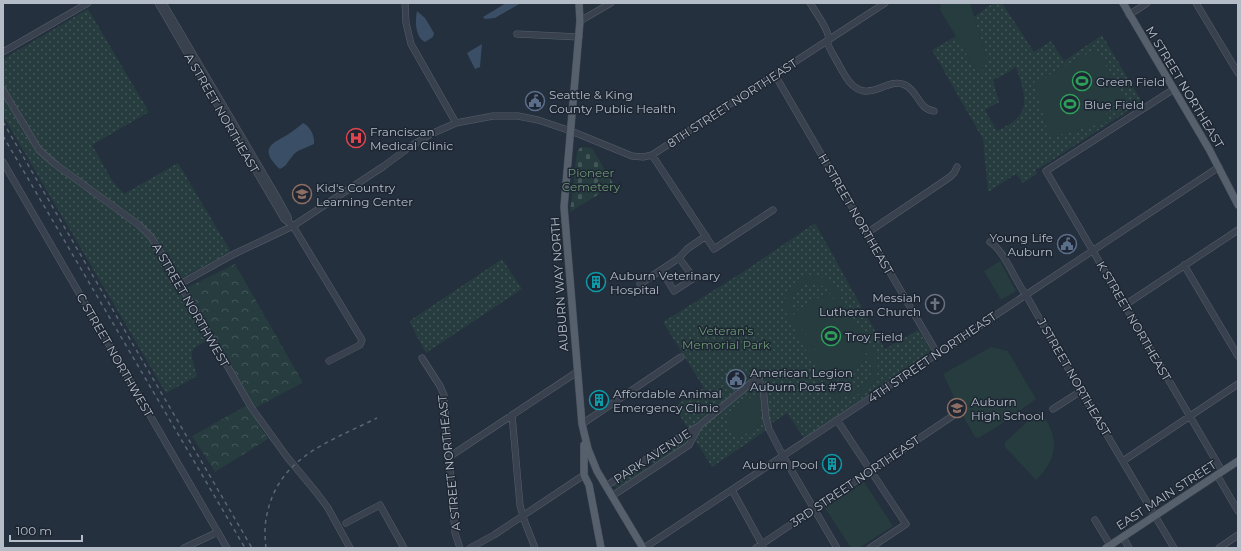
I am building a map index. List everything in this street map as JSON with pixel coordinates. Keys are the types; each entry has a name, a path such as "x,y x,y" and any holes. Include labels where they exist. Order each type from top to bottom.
{"main road":[{"name":"AUBURN WAY NORTH","path":"579,3 579,37 564,207 582,424 584,436 592,460 644,548"},
{"name":"M STREET NORTHEAST","path":"1123,3 1219,167 1238,205"},
{"path":"584,436 584,475 589,485 601,548"},
{"name":"EAST MAIN STREET","path":"1108,547 1238,461"}],"street":[{"path":"3,52 88,3"},
{"name":"A STREET NORTHEAST","path":"158,3 284,219 291,224"},
{"name":"A STREET NORTHEAST","path":"164,3 277,196 291,224 362,340 360,345 329,361"},
{"path":"405,3 406,23 411,44 456,123"},
{"path":"580,21 611,3"},
{"path":"810,3 828,35 828,44 846,78 851,84 862,91 870,91 892,84 905,85 910,88 924,107 934,111"},
{"name":"8TH STREET NORTHEAST","path":"652,155 885,3"},
{"path":"1130,15 1147,3"},
{"path":"1196,3 1238,74"},
{"path":"517,34 579,37"},
{"name":"H STREET NORTHEAST","path":"775,75 937,354"},
{"name":"K STREET NORTHEAST","path":"1174,89 1046,171 1190,416 1238,511"},
{"name":"A STREET NORTHWEST","path":"3,90 39,150 55,164 139,225 151,237 251,407 287,457 320,497 350,548"},
{"path":"180,284 291,224 384,166 411,146 431,134 456,123 487,117 518,116 538,120 571,131 632,156 643,157 652,155 714,249 773,210"},
{"name":"C STREET NORTHWEST","path":"3,162 227,548"},
{"path":"867,233 950,177 957,167"},
{"name":"4TH STREET NORTHEAST","path":"644,548 1219,167"},
{"path":"1125,305 1238,230"},
{"path":"640,284 679,258 688,249 706,236"},
{"name":"J STREET NORTHEAST","path":"990,242 998,248 1026,294 1081,391 1174,548"},
{"path":"661,270 674,292 694,278 679,258"},
{"path":"1184,265 1238,356"},
{"path":"582,424 681,357"},
{"name":"A STREET NORTHEAST","path":"422,358 444,395 455,533 460,548"},
{"path":"449,457 577,372"},
{"name":"PARK AVENUE","path":"606,486 699,426 757,378 763,387 767,424 783,456"},
{"path":"1123,461 1238,384"},
{"path":"1053,409 1081,391"},
{"path":"512,415 518,493 522,517 535,548"},
{"name":"3RD STREET NORTHEAST","path":"756,548 763,546 815,508 954,415"},
{"path":"837,420 906,524 870,548"},
{"name":"PARK AVENUE","path":"612,496 689,445 699,426"},
{"path":"783,456 815,508 837,548"},
{"path":"646,460 652,470"},
{"path":"470,548 494,535 584,475"},
{"path":"732,490 763,546"},
{"path":"346,523 380,505 404,548"},
{"path":"1095,520 1108,547"},
{"path":"184,548 218,532"},
{"path":"1219,548 1238,535"},
{"path":"1123,537 1129,548"}],"green space":[{"path":"941,3 970,3 987,60 982,71 978,73 940,10"},
{"path":"993,3 1002,3 1034,52 1051,41 1064,61 1102,35 1142,102 1040,168 1036,169 1037,174 1023,183 1016,174 988,192 983,139 932,50 956,36 978,73 987,60 974,17","holes":["1016,67 1022,85 1024,106 1022,112 1014,121 997,131 985,110 999,102 993,80"]},
{"path":"88,9 149,112 92,145 113,182 124,194 178,163 231,252 178,280 212,339 198,346 192,352 197,376 166,393 3,116 3,59"},
{"path":"1094,50 1098,51 1125,101 1104,109 1110,121 1052,137 1049,136 1034,82 1047,77"},
{"name":"Pioneer Cemetery","path":"580,148 592,148 614,185 570,212 577,152"},
{"name":"Veteran's Memorial Park","path":"815,223 885,349 918,330 931,350 929,353 804,438 787,413 771,424 771,427 712,467 674,406 704,388 663,322 743,272"},
{"path":"502,259 522,289 426,353 410,323 411,320"},
{"path":"1000,261 1016,291 1001,300 984,271"},
{"path":"235,264 302,383 250,411 268,439 215,472 192,436 249,404 184,289"},
{"path":"808,276 818,277 828,280 833,284 876,356 878,365 877,373 870,387 864,392 856,395 839,394 841,397 835,401 788,318 785,304 786,298 791,286 801,278","holes":["810,283 819,284 829,290 869,357 871,374 868,381 863,386 856,389 849,390 841,388 834,383 792,312 792,302 797,290"]},
{"name":"Troy Field","path":"827,293 830,293 868,358 866,361 836,379 832,379 794,314 797,312 796,311"},
{"path":"991,347 1008,351 1036,399 997,427 978,438 975,437 964,418 943,374"},
{"path":"760,396 761,402 759,403 761,421 748,433 740,435 732,434 728,425 731,412 737,405 746,400 752,397"},
{"path":"1039,411 1051,429 1054,446 1053,455 1049,463 1044,472 1036,480 1005,447 1005,442"},
{"path":"686,437 688,439 687,443 655,464 651,461"},
{"path":"645,464 647,469 617,488 614,486 615,483"},
{"path":"864,482 893,526 859,548 851,548 825,508"}],"water":[{"path":"506,3 521,3 495,18 485,19 483,17"},
{"path":"417,11 425,18 434,33 433,37 425,42 418,33 416,24"},
{"path":"482,44 480,67 475,69 467,53"},
{"path":"303,123 308,126 312,132 314,144 298,151 285,166 280,169 276,166 269,154 271,146 278,140 294,131"}],"railway":[{"path":"3,122 252,548"},
{"path":"3,136 245,548"},
{"path":"266,548 265,527 270,504 278,485 290,469 304,457 321,446 377,418"}],"place":[{"name":"Green Field","path":"1082,81"},
{"name":"Seattle & King County Public Health","path":"535,101"},
{"name":"Blue Field","path":"1070,104"},
{"name":"Franciscan Medical Clinic","path":"356,138"},
{"name":"Kid's Country Learning Center","path":"302,194"},
{"name":"Young Life Auburn","path":"1067,244"},
{"name":"Auburn Veterinary Hospital","path":"596,282"},
{"name":"Messiah Lutheran Church","path":"935,304"},
{"name":"Troy Field","path":"831,336"},
{"name":"American Legion Auburn Post #78","path":"736,379"},
{"name":"Affordable Animal Emergency Clinic","path":"599,400"},
{"name":"Auburn High School","path":"957,408"},
{"name":"Auburn Pool","path":"832,464"}]}
